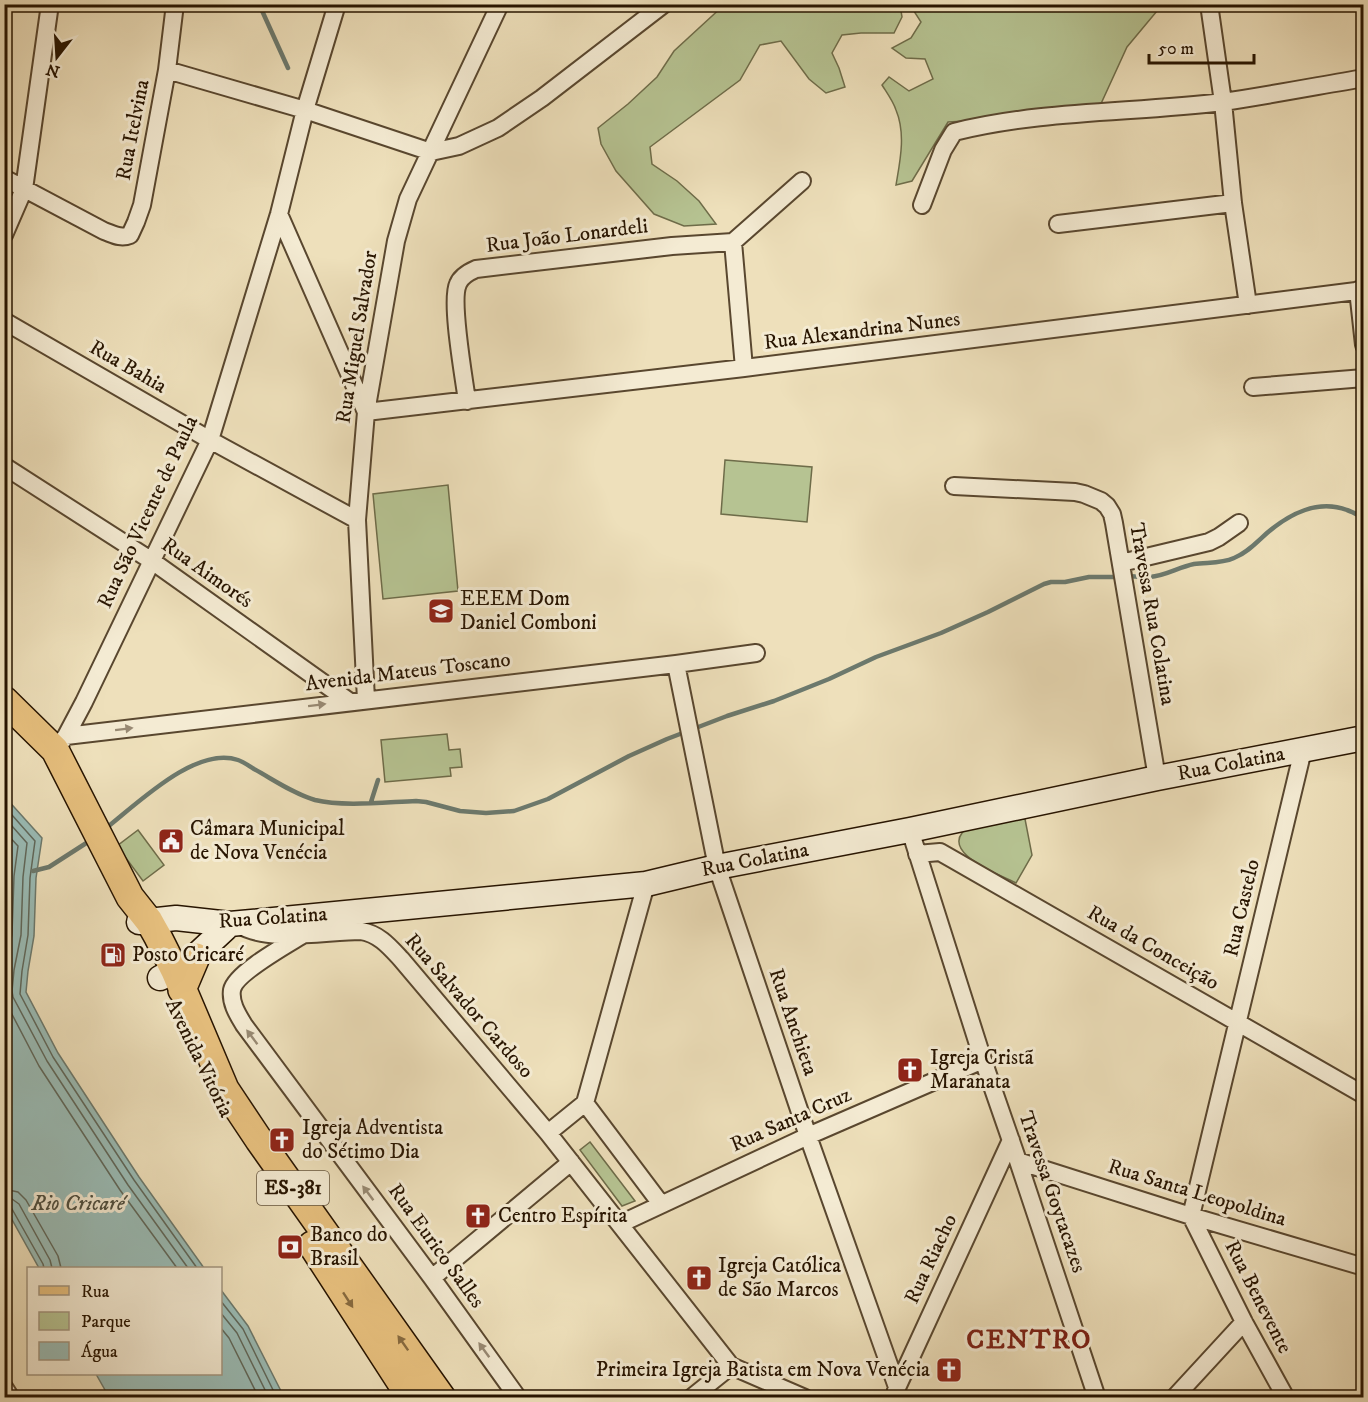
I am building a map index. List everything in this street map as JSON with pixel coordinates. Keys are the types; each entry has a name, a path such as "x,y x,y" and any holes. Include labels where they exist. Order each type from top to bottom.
{"main road":[{"name":"Avenida Vitória","path":"4,700 60,743 92,824 140,914 147,950 178,974 225,1089 436,1395"},
{"name":"Rua Colatina","path":"140,914 233,924 646,884 717,867 1364,738"},
{"path":"176,918 195,943 178,974"},
{"path":"178,974 211,941 233,924"},
{"name":"Avenida Vitória","path":"178,974 212,1093 411,1398"}],"street":[{"path":"4,235 24,189 50,4"},
{"name":"Rua Itelvina","path":"24,189 104,231 117,236 130,235 142,205 167,70 175,4"},
{"name":"Rua São Vicente de Paula","path":"60,743 84,702 210,440 279,214 305,110 337,4"},
{"name":"Rua Miguel Salvador","path":"358,701 357,520 366,412 396,241 408,198 500,4"},
{"path":"167,70 305,110 431,152 459,146 498,128 542,98 664,4"},
{"path":"1209,4 1248,305"},
{"path":"922,205 945,145 954,132 997,123 1070,114 1223,102 1364,78"},
{"path":"4,178 24,189"},
{"path":"744,368 733,242 802,181"},
{"path":"1058,224 1233,203"},
{"path":"279,214 366,412"},
{"name":"Rua João Lonardeli","path":"467,401 456,311 456,293 458,284 469,272 476,269 672,246 733,242"},
{"path":"1361,290 1364,345"},
{"name":"Rua Alexandrina Nunes","path":"366,412 744,368 1361,290"},
{"name":"Rua Bahia","path":"4,321 210,440 357,520"},
{"path":"1253,387 1364,378"},
{"name":"Rua Aimorés","path":"4,466 152,561 358,701"},
{"name":"Travessa Rua Colatina","path":"954,486 1075,492 1101,501 1107,506 1112,514 1123,573 1157,778"},
{"path":"1123,573 1209,542 1239,523"},
{"name":"Avenida Mateus Toscano","path":"60,743 358,701 756,653"},
{"name":"Rua Anchieta","path":"676,664 717,867 895,1392"},
{"name":"Rua Castelo","path":"1191,1216 1303,750"},
{"path":"917,854 940,852 933,825"},
{"name":"Travessa Goytacazes","path":"910,830 983,1060 1097,1398"},
{"name":"Rua da Conceição","path":"940,852 1364,1095"},
{"path":"548,1133 585,1103 646,884"},
{"name":"Rua Salvador Cardoso","path":"233,924 260,934 361,931 379,937 401,959 572,1162 731,1366"},
{"name":"Rua Eurico Salles","path":"304,933 247,970 232,990 235,1008 244,1026 432,1278 518,1398"},
{"name":"Rua Santa Cruz","path":"620,1224 808,1136 983,1060"},
{"path":"585,1103 661,1204"},
{"name":"Rua Riacho","path":"895,1392 1011,1140"},
{"name":"Rua Santa Leopoldina","path":"1018,1161 1191,1216 1364,1267"},
{"path":"432,1278 572,1162"},
{"name":"Rua Benevente","path":"1191,1216 1244,1322 1286,1398"},
{"path":"1174,1398 1244,1322"},
{"path":"691,1398 731,1366 805,1398"},
{"path":"4,1387 11,1398"}],"green space":[{"path":"724,5 900,5 902,17 894,33 842,35 832,53 845,87 826,93 809,79 781,41 760,45 740,80 650,147 652,164 677,181 699,201 716,224 684,226 654,214 616,171 601,144 598,128 657,77 674,51"},
{"path":"904,5 1162,5 1127,47 1099,108 1003,119 948,122 912,181 896,185 901,128 895,107 882,85 889,77 909,91 933,79 925,59 906,58 892,48 911,38 921,22 912,8"},
{"path":"725,460 812,467 807,522 721,514"},
{"path":"448,485 458,591 383,599 373,494"},
{"path":"447,734 449,750 460,749 462,767 450,768 451,776 385,782 381,740"},
{"path":"1025,819 1032,855 1016,883 972,860 963,852 959,843 961,834 971,825"},
{"path":"138,830 164,865 143,881 117,846"},
{"path":"590,1142 635,1201 622,1206 580,1150"}],"water":[{"name":"Rio Cricaré","path":"5,797 42,838 36,878 34,936 26,992 58,1053 139,1177 203,1267 38,1267 5,1207"},
{"path":"222,1291 248,1326 284,1397 109,1397 97,1375 222,1375"}],"waterway":[{"path":"259,4 288,68"},
{"path":"1127,576 1156,576 1194,564 1229,560 1248,550 1294,514 1315,507 1336,507 1364,518"},
{"path":"105,829 167,780 204,761 221,758 238,760 299,794 326,802 365,804 416,801 460,811 486,813 514,811 548,799 629,756 667,739 774,701 876,657 941,633 1044,584 1089,577 1118,577"},
{"path":"371,802 378,780"},
{"path":"33,871 49,867 91,840"}],"place":[{"name":"EEEM Dom Daniel Comboni","path":"441,611"},
{"name":"Câmara Municipal de Nova Venécia","path":"171,841"},
{"name":"Posto Cricaré","path":"113,955"},
{"name":"Igreja Cristã Maranata","path":"910,1070"},
{"name":"Igreja Adventista do Sétimo Dia","path":"282,1140"},
{"name":"Centro Espírita","path":"478,1216"},
{"name":"Banco do Brasil","path":"290,1247"},
{"name":"Igreja Católica de São Marcos","path":"699,1278"},
{"name":"Primeira Igreja Batista em Nova Venécia","path":"949,1370"}],"district":[{"name":"CENTRO","path":"1029,1340"}]}
